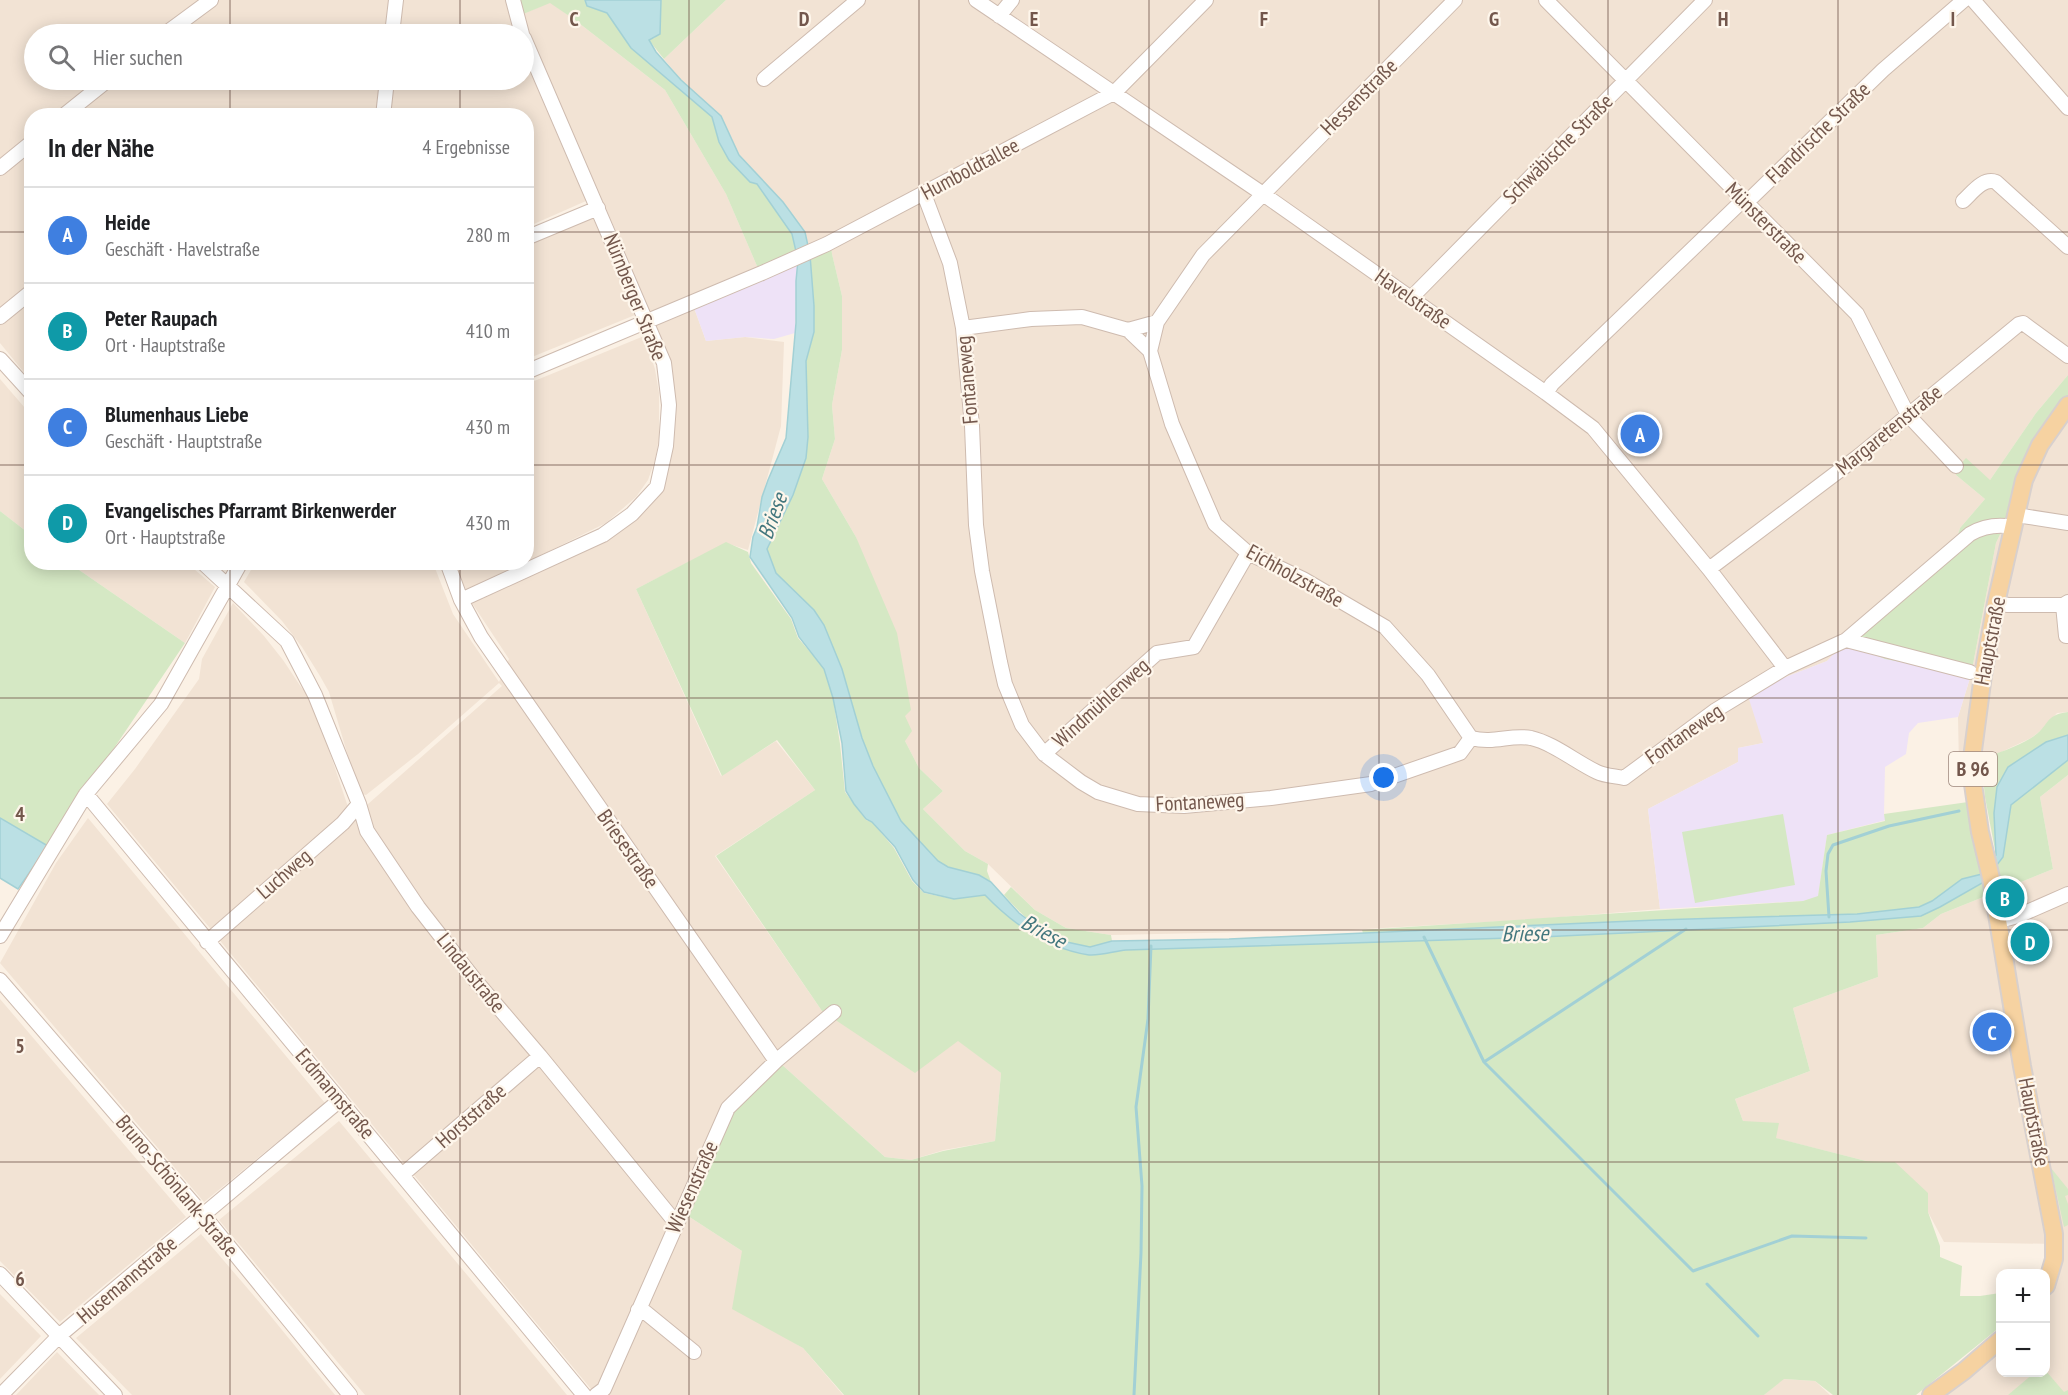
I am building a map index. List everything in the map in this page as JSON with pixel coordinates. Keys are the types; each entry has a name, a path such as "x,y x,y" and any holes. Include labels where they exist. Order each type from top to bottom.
{"main road":[{"name":"Hauptstraße","path":"2050,1275 2062,1247 2052,1216 2022,1063 1990,870 1980,832 1973,784 1972,758 1979,697 1996,603 2024,480 2032,459 2048,431 2068,405"},
{"path":"1931,1395 1996,1344"}],"street":[{"path":"179,24 211,0"},
{"path":"393,24 396,0"},
{"name":"Nürnberger Straße","path":"513,0 520,24"},
{"path":"764,79 858,0"},
{"name":"Havelstraße","path":"976,0 1263,194 1593,428 1709,569 1785,668"},
{"path":"999,16 1012,0"},
{"name":"Humboldtallee","path":"648,322 826,244 1114,93 1206,0"},
{"name":"Hessenstraße","path":"1263,194 1455,0"},
{"name":"Münsterstraße","path":"1546,0 1857,314 1908,415 1956,466"},
{"name":"Schwäbische Straße","path":"1411,298 1705,0"},
{"name":"Flandrische Straße","path":"1546,393 1552,384 1739,204 1746,203 1883,70 1964,0"},
{"path":"1973,0 2068,107"},
{"name":"Nürnberger Straße","path":"534,61 648,322 664,363 669,405 666,446 657,487 633,514 603,535 534,567"},
{"path":"73,108 96,90"},
{"path":"384,108 386,90"},
{"path":"0,168 24,148"},
{"path":"1963,201 1985,181 1996,182 2068,247"},
{"name":"Fontaneweg","path":"924,194 950,263 963,328 972,426 976,525 982,571 1005,684 1022,725 1044,754 1098,792 1138,804 1176,807 1271,798 1371,784 1460,753 1471,738 1486,741 1515,737 1532,739 1570,756 1599,773 1624,778 1716,710 1785,668"},
{"path":"1150,351 1157,322 1203,255 1263,194"},
{"path":"534,235 598,208"},
{"path":"0,316 24,297"},
{"name":"Eichholzstraße","path":"963,328 1031,319 1082,317 1128,330 1150,351 1172,424 1215,524 1248,554 1303,579 1385,627 1428,675 1471,738"},
{"path":"534,369 648,322"},
{"path":"1128,330 1157,322"},
{"name":"Margaretenstraße","path":"1709,569 1860,455 2019,324 2023,323 2032,328 2068,356"},
{"path":"0,359 24,385"},
{"path":"1785,668 1846,640 1970,534 2014,521 2068,523"},
{"name":"Windmühlenweg","path":"1044,754 1158,653 1194,647 1248,554"},
{"name":"Lindaustraße","path":"210,570 287,641 315,695 359,804 367,831 417,907 676,1223"},
{"path":"0,936 86,794 161,704 237,570"},
{"name":"Briesestraße","path":"450,570 461,600 481,638 776,1061"},
{"name":"Nürnberger Straße","path":"461,600 527,570"},
{"path":"1996,603 2008,605 2066,603 2066,636 2068,636"},
{"name":"Hauptstraße","path":"1846,640 1970,672"},
{"name":"Erdmannstraße","path":"86,794 584,1395"},
{"name":"Luchweg","path":"207,942 343,823 359,804"},
{"path":"1999,921 2018,916 2068,894"},
{"name":"Bruno-Schönlank-Straße","path":"0,981 204,1216 350,1395"},
{"name":"Wiesenstraße","path":"596,1395 604,1389 728,1108 776,1061 834,1012"},
{"name":"Horststraße","path":"402,1175 540,1056"},
{"name":"Husemannstraße","path":"1,1395 60,1335 340,1100"},
{"path":"0,1274 115,1395"},
{"path":"638,1310 645,1312 694,1352"}],"shaded area":[{"path":"0,0 205,0 171,24 24,24 24,90 88,90 66,108 24,108 24,142 0,162"},
{"path":"217,0 393,0 390,24 185,24"},
{"path":"399,0 506,0 512,24 396,24"},
{"path":"726,0 2068,0 2068,375 2036,413 1990,480 1956,475 1985,499 1960,528 1956,541 1827,661 1773,682 1763,743 1738,748 1738,762 1648,809 1660,909 1348,930 1111,935 1066,928 1035,910 988,864 965,851 923,809 943,791 919,768 905,741 905,716 856,537 822,479 835,439 832,405 842,350 842,296 830,240 809,249 805,232 783,202 739,155 721,116 681,80 664,59"},
{"path":"550,2 665,90 726,194 760,273 649,320 618,236 534,45 534,24 525,24 521,15"},
{"path":"534,81 586,201 534,224 534,108 387,108 389,90 534,90"},
{"path":"102,90 382,90 381,108 80,108"},
{"path":"24,153 24,289 0,309 0,173"},
{"path":"592,215 635,315 534,356 534,240"},
{"path":"798,260 795,333 774,339 745,337 706,341 693,305"},
{"path":"24,305 24,372 0,343 0,325"},
{"path":"693,305 706,341 745,337 784,342 781,426 748,550 726,543 636,589 721,776 776,741 815,790 715,856 822,1011 958,1040 1001,1073 995,1141 944,1150 911,1160 885,1157 780,1063 688,1216 742,1251 778,1333 803,1348 843,1395 596,1395 217,937 502,686 499,683 418,754 366,795 359,793 329,692 302,647 282,621 244,582 251,570 436,570 453,614 499,682 509,659 472,603 604,541 628,525 656,497 667,476 674,437 674,398 669,361 663,340 650,324"},
{"path":"644,336 655,369 659,393 659,438 648,480 636,497 606,523 534,559 534,381"},
{"path":"0,379 24,407 24,530 0,511"},
{"path":"2068,397 2068,712 2057,713 2044,728 2031,738 1997,754 1959,766 1958,717 1971,675 1996,543 2062,403"},
{"path":"79,570 195,570 215,587 185,643"},
{"path":"456,570 510,570 463,591"},
{"path":"233,603 264,636 312,699 350,813 214,933 107,804 135,769 199,679 202,659"},
{"path":"1845,642 1971,675 1958,717 1918,723 1909,733 1906,754 1885,767 1884,814 1886,820 1827,835 1818,897 1803,901 1660,909 1648,809 1738,762 1738,748 1763,743 1748,696 1773,682 1827,661"},
{"path":"2068,775 2068,1395 1933,1395 1996,1343 1996,1377 2050,1377 2048,1269 2054,1244 1944,1242 1928,1212 1895,1162 1866,1161 1775,1138 1743,1121 1735,1099 1810,1071 1793,1008 1878,977 1876,935 1923,928 1941,914 2053,869 2040,797"},
{"path":"88,818 325,1103 204,1202 0,963 56,863"},
{"path":"0,999 186,1217 60,1322 0,1261"},
{"path":"339,1121 567,1395 365,1395 219,1220"},
{"path":"201,1234 335,1395 132,1395 76,1338"},
{"path":"0,1294 41,1336 0,1379"},
{"path":"57,1352 99,1395 16,1395"},
{"path":"1783,1379 1815,1381 1830,1395 1764,1395"}],"green space":[{"path":"519,0 585,0 587,6 607,13 631,48 712,117 719,142 750,182 757,184 792,234 797,255 760,273 726,194 665,90 550,3 521,15"},
{"path":"661,0 726,0 664,59 648,39 655,38"},
{"path":"830,239 842,296 842,350 832,405 835,439 822,479 856,537 897,633 911,710 905,716 912,731 905,741 919,768 943,791 923,809 965,851 988,864 987,871 991,882 979,875 948,867 938,861 901,821 873,766 862,738 842,669 824,625 776,573 767,549 806,458 808,437 806,361 814,332 810,255"},
{"path":"2068,375 2068,397 2062,403 1996,543 1971,675 1885,659 1845,642 1956,541 1960,528 1985,499 1956,475 1955,470 1966,458 1990,480 2036,413"},
{"path":"0,511 24,530 24,570 79,570 185,643 48,846 0,818"},
{"path":"726,542 748,552 751,563 791,619 798,638 824,668 833,698 845,792 866,820 872,822 894,848 912,881 924,893 953,899 985,895 1007,916 1032,934 1060,947 1089,955 1126,950 1850,922 1921,916 1984,882 2002,857 2011,805 2068,760 2068,775 2040,797 2053,869 1941,914 1923,928 1876,935 1878,977 1793,1008 1810,1071 1735,1099 1743,1121 1779,1123 1776,1138 1866,1161 1895,1162 1928,1193 1928,1212 1940,1246 1940,1257 1962,1266 1960,1296 1996,1294 1996,1330 1916,1395 1833,1395 1815,1381 1784,1379 1764,1395 844,1395 803,1348 732,1309 742,1251 688,1216 731,1113 780,1063 885,1157 911,1160 995,1141 1001,1073 958,1041 915,1073 822,1011 716,856 815,790 777,740 722,776 636,589"},
{"path":"2068,712 2068,735 2046,742 1994,813 1996,855 1985,797 1981,759 2025,741 2037,734 2054,716"},
{"path":"1968,802 1982,874 1962,879 1932,901 1919,907 1857,914 1363,933 1362,930 1803,901 1818,896 1827,835 1885,821 1884,814"},
{"path":"1783,814 1795,885 1695,903 1682,832"},
{"path":"1011,887 1035,910 1066,928 1111,935 1112,941 1090,947 1077,946 1053,937 1031,922 1004,895"},
{"path":"2051,1168 2068,1189 2068,1195 2065,1196 2068,1204 2068,1225 2064,1227"},
{"path":"2050,1376 2064,1392 2068,1390 2068,1395 2008,1395 2029,1377"}],"water":[{"name":"Briese","path":"585,0 661,0 660,34 649,40 656,52 681,80 721,116 739,155 783,202 805,232 810,255 814,306 814,332 806,361 808,437 806,458 793,495 767,549 776,573 814,610 824,625 842,669 862,738 873,766 901,821 938,861 948,867 979,875 991,882 1019,913 1040,929 1062,941 1090,947 1112,941 1229,939 1656,920 1857,914 1919,907 1932,901 1962,879 1982,874 1996,855 1994,813 1997,787 2008,767 2046,742 2068,735 2068,760 2011,805 2003,857 1984,882 1921,916 1850,922 1541,937 1126,950 1089,955 1060,947 1032,934 1007,916 985,895 954,899 924,892 913,880 895,847 872,822 866,819 846,791 842,743 833,698 824,669 799,637 792,618 750,557 762,497 786,438 796,323 798,260 792,234 757,184 750,182 729,160 719,142 712,117 631,48 607,13 587,6"},
{"path":"0,818 48,846 18,889 0,878"}],"waterway":[{"path":"1829,917 1826,871 1828,854 1833,845 1889,826 1959,811"},
{"path":"1484,1062 1686,929"},
{"path":"1424,937 1484,1062 1693,1271 1792,1236 1866,1238"},
{"path":"1134,1395 1142,1186 1136,1107 1148,1019 1151,946"},
{"path":"1707,1284 1758,1336"}],"place":[{"name":"Heide","path":"1640,434"},
{"name":"Peter Raupach","path":"2005,898"},
{"name":"Evangelisches Pfarramt Birkenwerder","path":"2030,942"},
{"name":"Blumenhaus Liebe","path":"1992,1032"}]}
